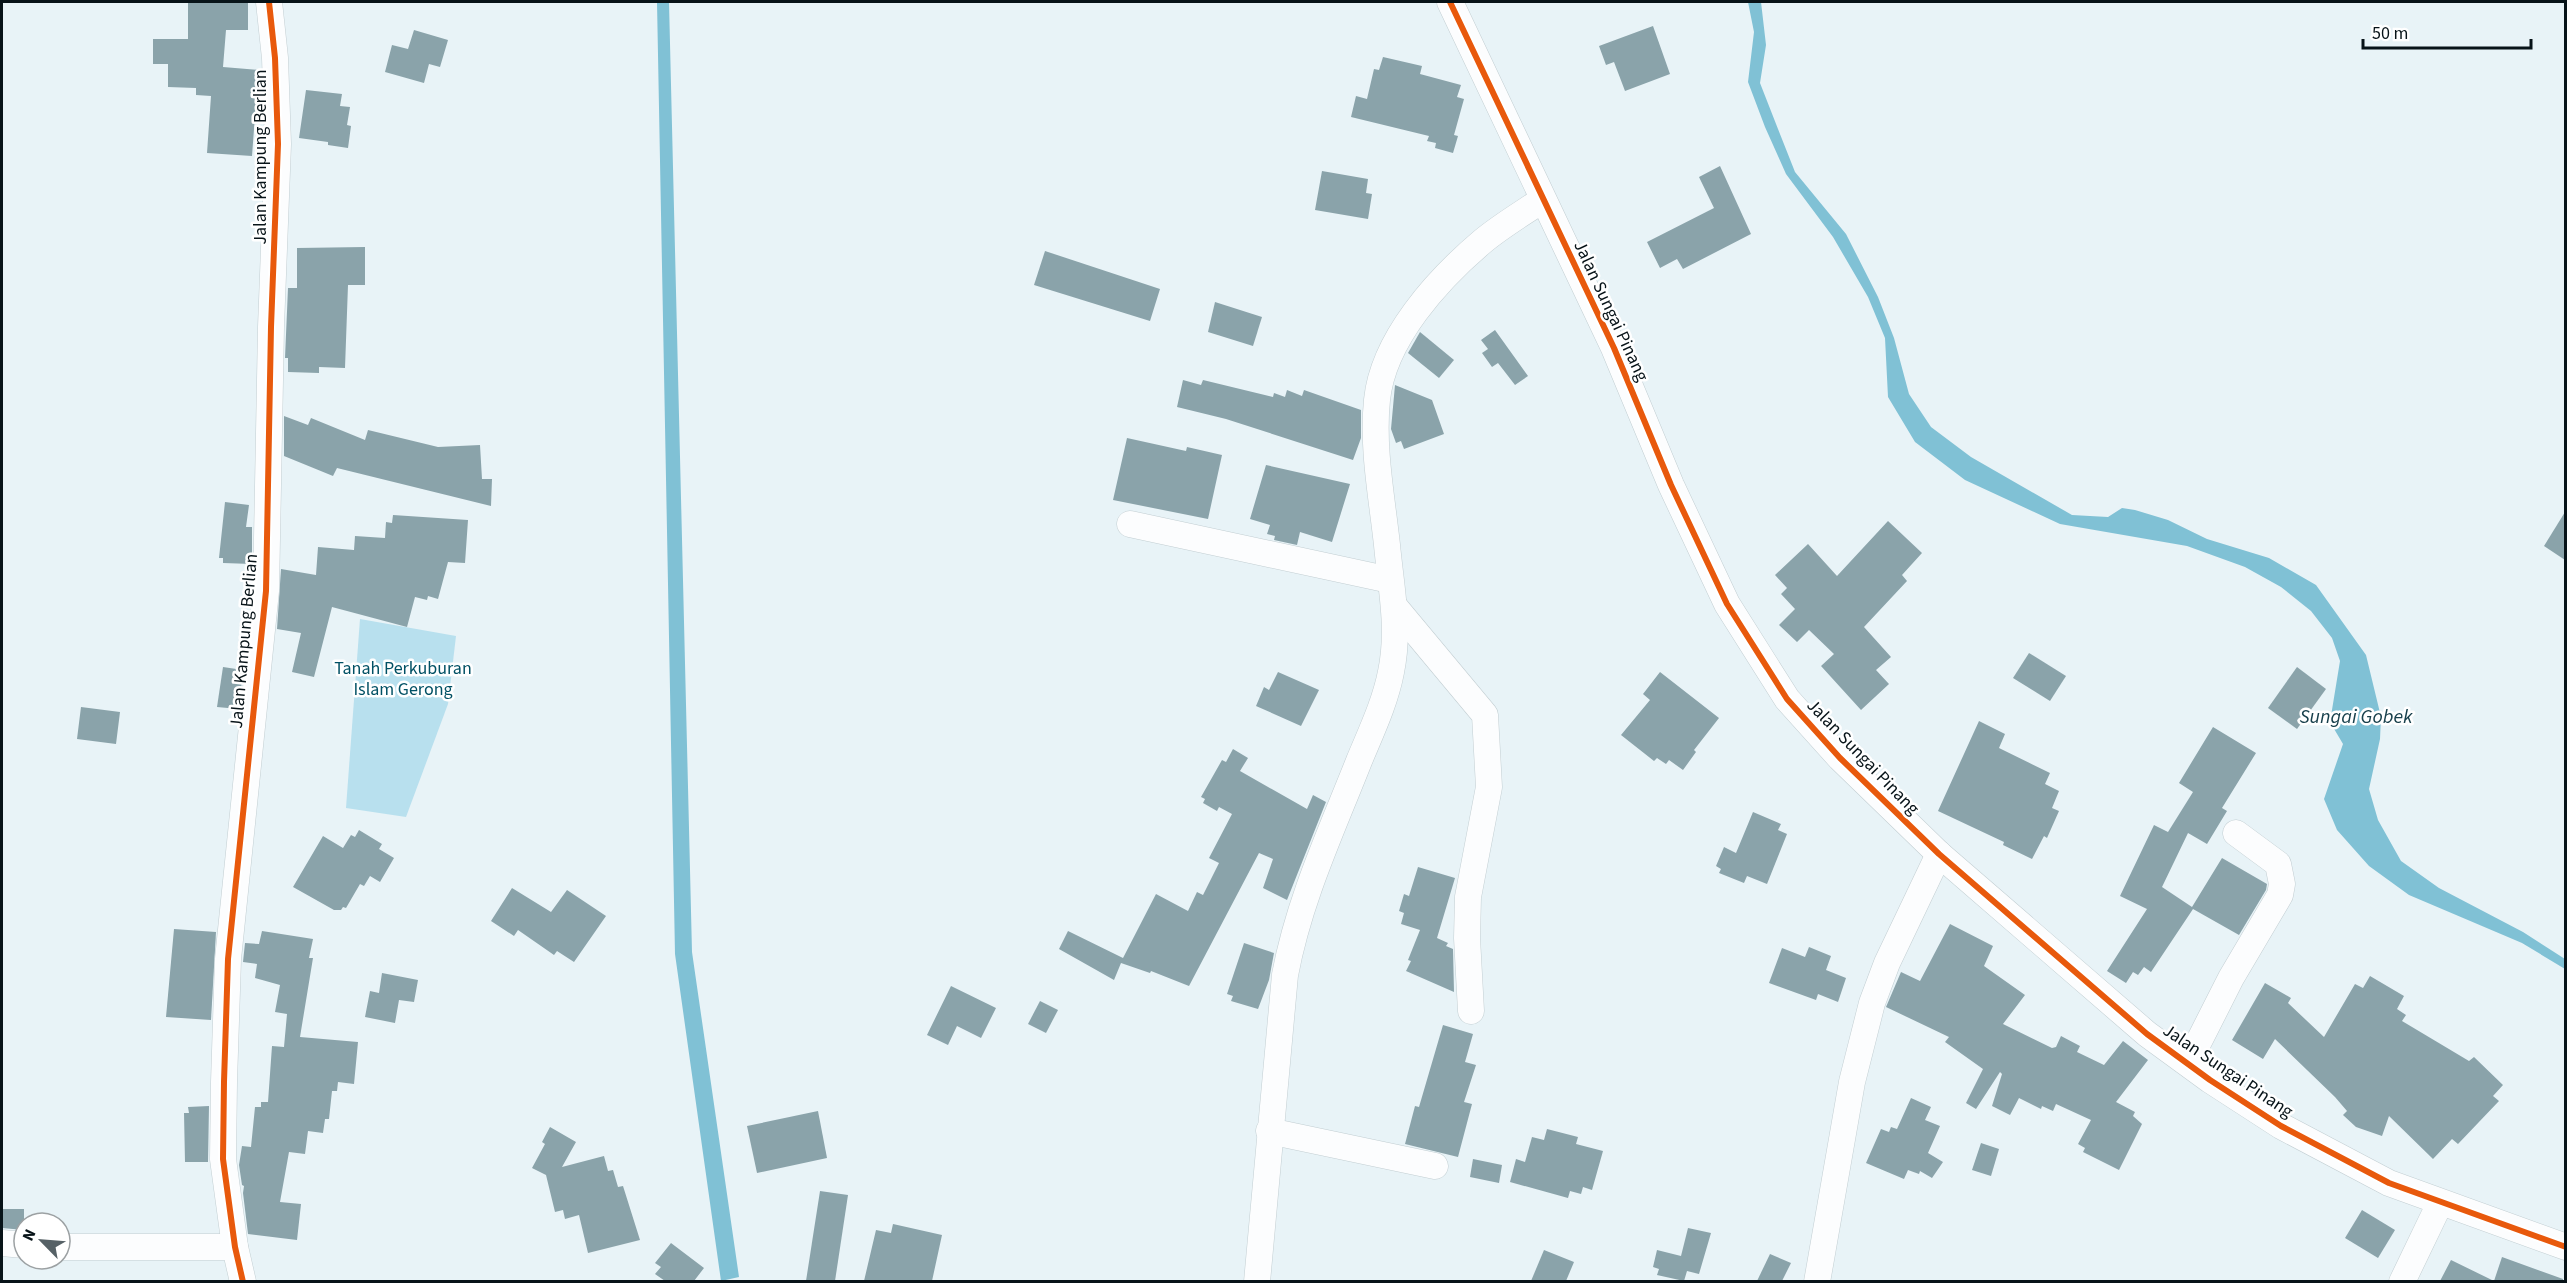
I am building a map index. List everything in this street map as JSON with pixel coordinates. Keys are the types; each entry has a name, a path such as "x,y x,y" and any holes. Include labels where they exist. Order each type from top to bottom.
{"street":[{"name":"Jalan Kampung Berlian","path":"243,1281 235,1247 223,1159 224,1070 228,959 266,591 278,144 275,58 269,2"},
{"name":"Jalan Sungai Pinang","path":"1450,2 1614,348 1671,485 1727,604 1787,699 1840,758 1939,854 2147,1034 2188,1063 2280,1126 2389,1183 2565,1247"},
{"path":"1257,1281 1269,1131 1285,975 1291,940 1318,862 1383,702 1395,651 1395,608 1390,580 1378,455 1377,400 1384,364 1416,311 1442,282 1483,241 1542,200"},
{"path":"1130,524 1390,580"},
{"path":"1395,608 1485,715 1489,787 1468,907 1467,938 1472,1011"},
{"path":"2188,1063 2231,978 2280,895 2282,874 2278,864 2236,833"},
{"path":"1817,1281 1852,1082 1872,1003 1887,963 1939,854"},
{"path":"1269,1131 1435,1166"},
{"path":"2402,1281 2440,1203"},
{"path":"72,1247 235,1247"}],"green space":[{"name":"Tanah Perkuburan Islam Gerong","path":"360,619 456,636 448,704 406,817 346,808"}],"water":[{"path":"657,2 669,2 692,952 739,1277 721,1281 675,954"},
{"name":"Sungai Gobek","path":"1748,2 1761,2 1766,45 1760,83 1795,172 1846,234 1878,297 1894,338 1909,394 1931,427 1971,457 2072,515 2108,517 2122,508 2135,510 2168,520 2207,539 2269,558 2316,585 2366,655 2381,717 2380,739 2369,789 2378,820 2401,861 2439,888 2523,932 2565,959 2565,969 2522,943 2409,895 2369,866 2337,830 2324,799 2343,744 2330,722 2340,661 2332,638 2311,611 2281,587 2245,567 2187,546 2060,524 1965,480 1915,442 1888,397 1885,338 1868,297 1833,237 1786,174 1765,127 1748,82 1754,32"}],"building":[{"path":"188,2 248,2 248,30 226,30 223,67 260,70 262,103 256,102 252,156 207,153 211,96 196,95 196,88 168,87 168,64 153,64 153,39 188,39"},
{"path":"1653,26 1670,74 1625,91 1614,62 1606,65 1599,46"},
{"path":"414,30 448,40 440,67 429,64 424,83 385,72 392,45 408,49"},
{"path":"1383,57 1422,66 1420,74 1461,85 1457,97 1464,99 1454,135 1458,136 1453,153 1435,148 1436,143 1427,141 1429,136 1351,117 1356,96 1367,99 1374,69 1379,70"},
{"path":"306,90 342,94 340,106 350,107 347,125 351,126 348,148 328,145 328,142 299,138"},
{"path":"1720,166 1751,234 1683,269 1677,259 1660,268 1647,242 1714,208 1699,177"},
{"path":"1322,171 1368,179 1366,193 1372,194 1368,219 1315,210"},
{"path":"365,247 365,285 348,285 345,368 319,367 319,373 288,372 288,358 285,358 288,288 297,288 297,248"},
{"path":"1045,251 1160,289 1150,321 1034,285"},
{"path":"1215,302 1262,317 1253,346 1208,332"},
{"path":"1495,330 1528,376 1515,385 1498,363 1492,367 1482,353 1488,349 1481,340"},
{"path":"1420,332 1454,360 1439,378 1408,353"},
{"path":"1183,380 1201,385 1203,380 1273,397 1274,393 1285,397 1287,390 1302,396 1304,390 1361,410 1361,438 1353,460 1226,419 1177,407"},
{"path":"1395,385 1432,400 1444,434 1404,449 1401,441 1396,443 1391,429"},
{"path":"284,416 308,425 311,418 365,440 368,430 438,447 480,445 482,479 492,479 491,506 337,468 333,476 284,456"},
{"path":"1127,438 1186,451 1187,447 1222,455 1208,519 1113,500"},
{"path":"1266,465 1350,484 1332,542 1300,532 1297,545 1274,540 1275,536 1267,534 1270,525 1250,519"},
{"path":"225,502 249,505 246,527 252,527 252,564 223,563 223,558 219,558"},
{"path":"2565,512 2565,560 2544,546"},
{"path":"393,515 468,520 465,563 448,562 438,599 428,596 427,600 415,597 407,627 332,607 314,677 292,672 301,633 277,629 281,569 316,575 318,547 354,550 355,536 385,538 386,522 392,523"},
{"path":"1888,521 1922,553 1902,575 1907,581 1864,627 1891,657 1876,670 1889,684 1861,710 1821,666 1834,654 1809,630 1797,642 1779,625 1795,609 1781,594 1787,588 1775,575 1808,544 1837,576"},
{"path":"2029,653 2066,676 2050,701 2013,678"},
{"path":"223,667 243,670 239,709 217,707"},
{"path":"2297,667 2326,689 2297,729 2268,708"},
{"path":"1278,672 1319,690 1301,726 1256,706 1264,687 1269,690"},
{"path":"1660,672 1719,718 1694,750 1696,752 1683,770 1669,760 1666,764 1657,758 1654,761 1621,735 1650,700 1643,694"},
{"path":"81,707 120,712 116,744 77,739"},
{"path":"1979,721 2005,734 1999,748 2050,773 2045,784 2059,791 2052,808 2059,811 2047,838 2044,836 2032,859 2003,845 2004,842 1938,811"},
{"path":"2213,727 2256,753 2222,808 2227,811 2207,844 2188,833 2162,887 2192,907 2222,858 2267,884 2266,890 2239,935 2193,909 2151,972 2144,967 2138,975 2133,972 2126,983 2107,971 2147,909 2120,896 2154,825 2168,832 2193,792 2179,783"},
{"path":"1233,749 1248,758 1240,771 1307,809 1313,795 1326,802 1287,900 1263,888 1273,859 1259,853 1189,986 1151,971 1150,973 1121,963 1114,980 1059,949 1068,931 1123,958 1156,894 1188,911 1197,892 1203,895 1219,863 1209,858 1232,814 1219,807 1217,811 1203,803 1205,799 1201,797 1222,760 1226,762"},
{"path":"1753,812 1781,824 1778,830 1787,834 1767,884 1747,876 1744,883 1719,873 1721,869 1716,866 1724,847 1736,853"},
{"path":"359,830 382,844 379,849 394,858 380,882 370,876 364,886 360,884 346,908 343,907 341,910 334,910 293,887 323,836 343,848 351,835 355,837"},
{"path":"1418,867 1455,878 1437,938 1448,943 1446,946 1453,949 1454,992 1406,971 1420,930 1401,924 1404,913 1399,911 1404,894 1409,896"},
{"path":"512,888 551,912 567,890 606,916 574,962 557,951 554,955 518,930 514,936 491,921"},
{"path":"1950,924 1993,946 1984,966 2025,995 2003,1024 2052,1048 2056,1047 2061,1036 2080,1046 2077,1052 2104,1065 2123,1041 2148,1060 2116,1102 2135,1112 2133,1116 2142,1124 2119,1170 2083,1152 2085,1148 2078,1144 2091,1120 2056,1104 2053,1111 2042,1106 2041,1109 2019,1098 2010,1115 1992,1106 2002,1074 2000,1072 1976,1109 1966,1103 1983,1069 1945,1042 1949,1037 1886,1007 1901,972 1920,981"},
{"path":"174,929 216,932 211,1020 166,1017"},
{"path":"262,931 313,939 309,958 313,958 300,1037 358,1042 354,1084 338,1082 337,1091 332,1091 329,1119 325,1119 323,1133 308,1131 305,1154 289,1152 280,1202 301,1204 297,1240 248,1234 244,1186 239,1165 242,1146 251,1147 255,1107 261,1107 261,1102 268,1102 272,1046 284,1047 287,1014 275,1012 280,985 255,978 257,964 243,962 245,943 259,944"},
{"path":"1244,943 1274,953 1269,980 1258,1009 1231,1001 1233,996 1227,994"},
{"path":"1809,947 1831,956 1826,970 1846,978 1838,1002 1818,994 1816,1000 1769,983 1782,948 1805,957"},
{"path":"382,973 418,980 414,1002 399,1000 395,1023 365,1017 370,991 379,993"},
{"path":"2370,976 2404,996 2397,1009 2406,1015 2402,1021 2469,1061 2474,1057 2503,1085 2493,1096 2499,1101 2458,1144 2452,1139 2433,1159 2389,1116 2382,1136 2356,1127 2343,1115 2347,1111 2335,1097 2275,1039 2263,1059 2232,1040 2265,983 2291,998 2288,1003 2324,1037 2355,984 2363,988"},
{"path":"951,986 996,1008 981,1038 957,1026 948,1045 927,1035"},
{"path":"1040,1001 1058,1010 1046,1033 1028,1024"},
{"path":"1443,1025 1473,1034 1465,1062 1476,1065 1464,1102 1472,1104 1458,1157 1405,1144 1415,1106 1419,1107"},
{"path":"1911,1098 1931,1107 1925,1120 1940,1126 1928,1153 1943,1162 1932,1178 1920,1171 1919,1174 1908,1170 1904,1179 1866,1163 1881,1129 1889,1132 1891,1127 1897,1129"},
{"path":"209,1106 208,1162 185,1162 184,1113 189,1113 188,1107"},
{"path":"818,1111 827,1158 757,1173 747,1126"},
{"path":"550,1127 576,1142 562,1167 604,1156 608,1171 613,1170 618,1187 623,1186 640,1240 588,1253 579,1215 565,1219 563,1210 555,1212 546,1175 532,1168 545,1144 542,1142"},
{"path":"1547,1129 1578,1137 1576,1144 1603,1151 1592,1190 1583,1187 1581,1194 1570,1191 1568,1198 1510,1182 1516,1159 1525,1162 1532,1137 1544,1140"},
{"path":"1981,1143 1999,1149 1991,1176 1972,1170"},
{"path":"1473,1159 1502,1165 1499,1183 1470,1177"},
{"path":"820,1191 848,1195 835,1281 806,1281"},
{"path":"2,1209 24,1209 24,1211 12,1211 12,1229 2,1228"},
{"path":"2362,1210 2395,1230 2378,1258 2345,1238"},
{"path":"893,1224 942,1235 932,1281 864,1281 876,1230 891,1233"},
{"path":"1688,1228 1711,1233 1699,1274 1687,1271 1684,1281 1657,1275 1659,1269 1653,1267 1657,1250 1681,1256"},
{"path":"671,1243 704,1268 694,1281 665,1281 655,1274 661,1267 655,1263"},
{"path":"1544,1250 1574,1262 1566,1281 1531,1281"},
{"path":"1770,1254 1791,1263 1782,1281 1757,1281"},
{"path":"2502,1257 2563,1279 2563,1281 2494,1281"},
{"path":"2451,1260 2494,1281 2440,1281"}],"cycle path":[{"path":"243,1282 235,1247 223,1159 224,1082 228,959 266,591 271,327 278,144 275,58 269,2"},
{"path":"1450,2 1614,348 1671,485 1727,604 1787,699 1840,758 1939,854 2147,1034 2210,1080 2281,1126 2389,1183 2566,1247"}]}
